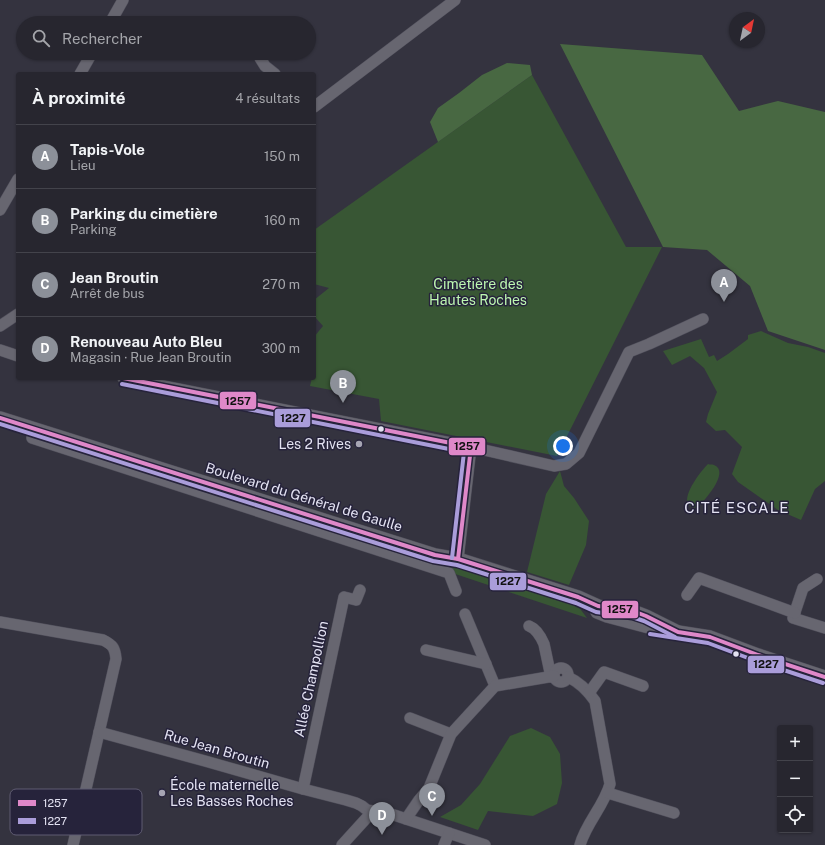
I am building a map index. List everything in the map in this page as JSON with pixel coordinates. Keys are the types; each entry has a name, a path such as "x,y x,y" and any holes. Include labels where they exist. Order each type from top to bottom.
{"street":[{"path":"114,16 123,0"},
{"path":"316,105 455,0"},
{"path":"81,72 88,60"},
{"path":"261,60 265,66 272,72"},
{"path":"0,210 16,182"},
{"path":"0,326 16,315"},
{"path":"133,380 471,447 554,466 566,464 579,453 629,352 703,318"},
{"path":"0,350 16,355"},
{"name":"Boulevard du Général de Gaulle","path":"0,418 434,555 458,559 578,597 598,606 633,611 678,632 710,637 758,655 825,677"},
{"name":"Boulevard du Général de Gaulle","path":"34,429 32,438 449,573 456,591"},
{"path":"458,559 471,447"},
{"path":"687,595 699,578 795,613"},
{"path":"817,579 803,588 793,618 825,628"},
{"name":"Allée Champollion","path":"303,789 344,597 356,600 360,590"},
{"path":"465,614 495,686"},
{"path":"0,622 103,640 111,644 115,652 116,659 86,789"},
{"path":"529,626 532,627 542,639 553,676"},
{"path":"426,650 486,664"},
{"path":"553,676 556,669 563,667 569,673 568,677 578,683 595,701 610,784 608,793 582,836 580,845"},
{"path":"589,693 604,672 643,686"},
{"path":"406,819 429,788 451,734 495,686 553,676"},
{"path":"410,718 451,734"},
{"name":"Rue Jean Broutin","path":"99,732 346,800 356,803 372,812 385,813 406,819 485,845"},
{"path":"608,793 674,813"},
{"path":"342,845 372,812"},
{"path":"444,845 449,833"},
{"path":"73,845 75,835"}],"green space":[{"path":"560,44 702,55 739,111 778,101 825,112 825,350 768,331 750,286 707,250 663,247"},
{"path":"507,63 530,65 532,75 438,142 430,122 438,108 482,75"},
{"name":"Cimetière des Hautes Roches","path":"532,75 626,247 662,247 557,456 381,421 379,399 310,386 312,380 316,380 316,335 323,326 316,318 316,298 329,288 316,285 316,229"},
{"path":"761,331 788,343 808,347 825,353 825,481 815,489 801,520 778,510 738,482 732,474 742,447 725,430 716,431 706,422 717,392 704,368 690,356 672,365 663,351 701,339 709,357 714,355 717,361 748,339 748,335"},
{"path":"708,464 714,465 718,469 718,480 705,500 697,508 688,504 688,495 697,477"},
{"path":"560,471 564,486 589,521 586,545 569,585 527,572 546,494"},
{"path":"264,507 465,567 578,606 587,618 263,510"},
{"path":"531,728 550,737 560,754 562,783 557,804 533,816 488,811 478,830 440,817 461,805 480,784 510,736"}],"transit line":[{"name":"1257","path":"133,380 471,447 458,559"},
{"name":"1227","path":"122,384 464,452 452,558"},
{"name":"1257","path":"0,418 435,555 458,559 578,597 598,606 633,611 678,632 710,637 758,655 825,677"},
{"name":"1227","path":"0,424 433,561 457,565 576,603 596,612 632,617 644,621 675,637"},
{"name":"1227","path":"650,634 708,643 756,661 823,683"}],"place":[{"name":"Tapis-Vole","path":"724,302"},
{"name":"Parking du cimetière","path":"343,403"},
{"name":"Les 2 Rives","path":"359,444"},
{"name":"École maternelle Les Basses Roches","path":"162,793"},
{"name":"Jean Broutin","path":"432,816"},
{"name":"Renouveau Auto Bleu","path":"382,835"}],"district":[{"name":"CITÉ ESCALE","path":"737,507"}]}
